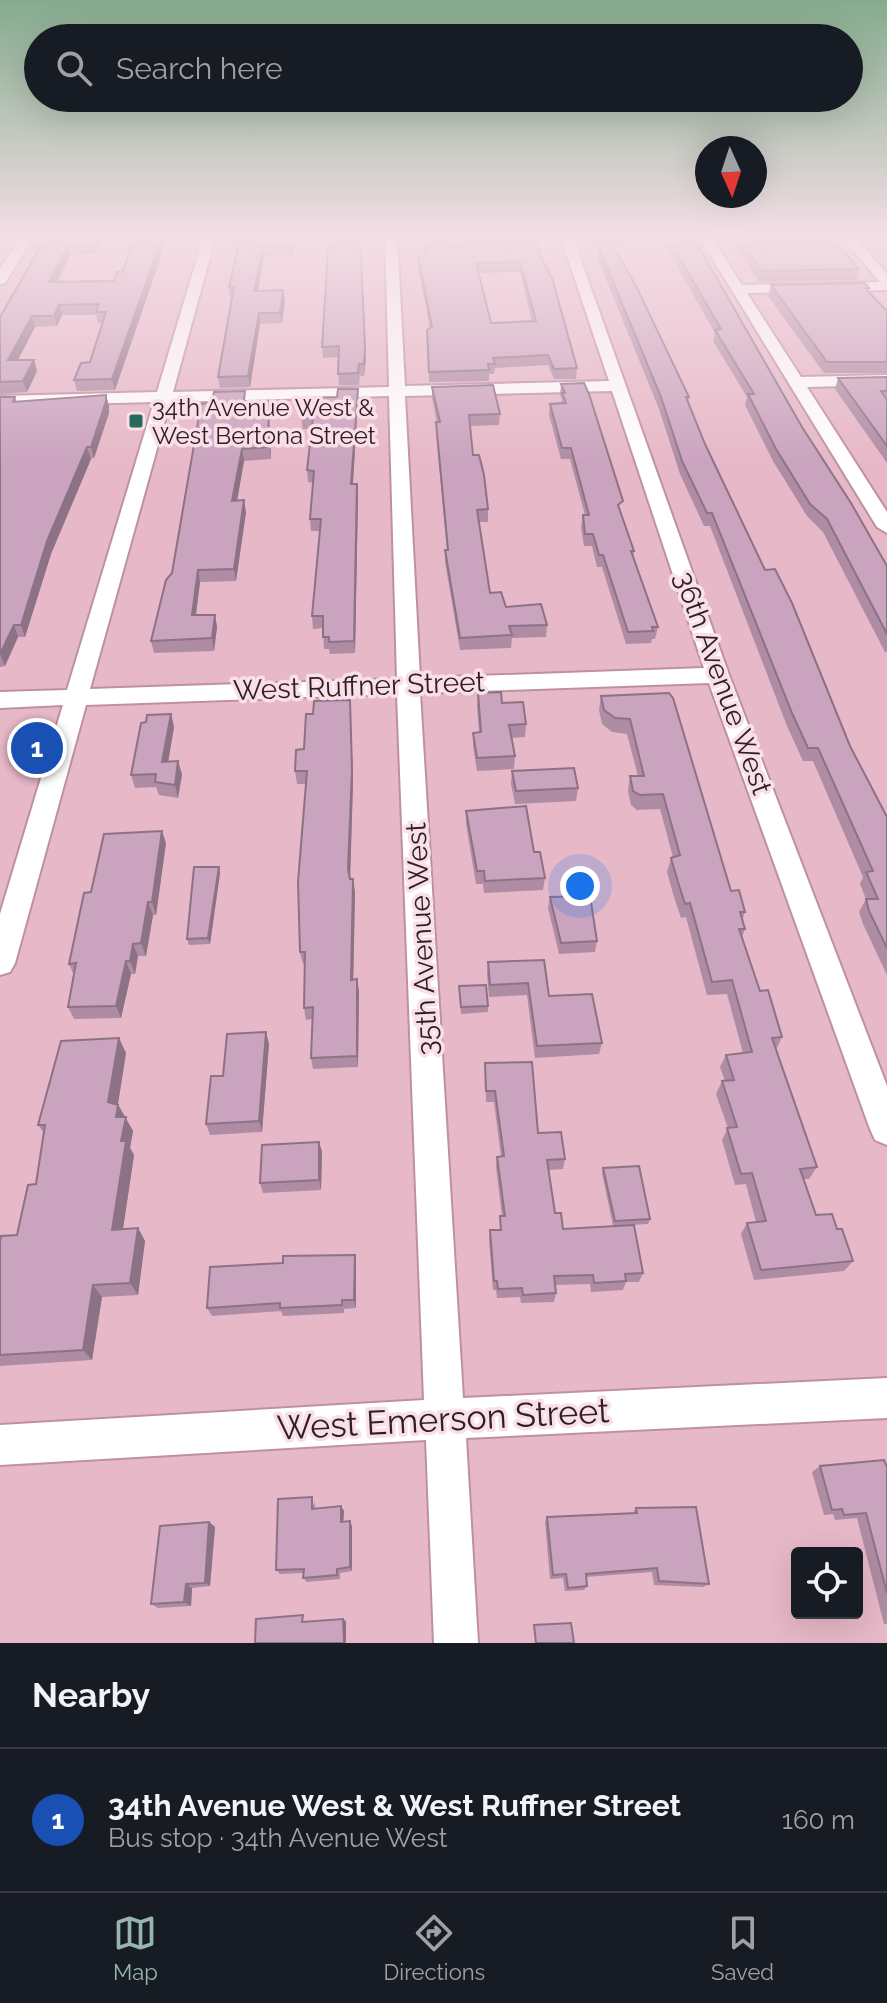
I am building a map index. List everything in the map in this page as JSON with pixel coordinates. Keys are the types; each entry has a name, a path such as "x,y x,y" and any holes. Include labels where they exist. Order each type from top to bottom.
{"street":[{"path":"0,963 188,312"},
{"name":"35th Avenue West","path":"394,312 408,684 456,1643"},
{"name":"36th Avenue West","path":"593,312 718,675 887,1129"},
{"path":"752,312 887,527"},
{"path":"796,382 887,380"},
{"path":"0,401 619,386"},
{"name":"West Ruffner Street","path":"0,700 718,675"},
{"name":"West Emerson Street","path":"0,1445 707,1404 887,1398"}],"building":[{"path":"3,312 56,312 54,316 32,316 8,360 34,360 23,381 0,382 0,317"},
{"path":"96,312 136,312 112,379 74,380 81,363 90,362 106,312"},
{"path":"230,312 280,312 259,313 248,376 218,377"},
{"path":"324,312 363,312 364,364 359,364 358,373 338,374 339,346 322,347"},
{"path":"429,312 488,312 491,323 536,321 533,312 561,312 577,368 554,369 548,355 493,358 495,364 488,364 489,370 429,372 427,330 432,327"},
{"path":"625,312 648,312 689,397 686,397 705,444 765,570 775,569 792,603 850,746 887,817 887,948 866,899 878,899 866,872 873,871 818,748 808,748 792,713 712,513 707,513 682,461 661,397"},
{"path":"711,312 736,312 887,566 887,634 827,519 810,504 776,449 748,394 754,394 715,330 721,329"},
{"path":"790,312 887,312 887,362 827,362"},
{"path":"887,377 887,391 881,391 887,400 887,446 838,378"},
{"path":"584,383 623,501 618,505 658,627 652,627 653,631 628,632 603,555 599,555 593,534 585,534 583,515 589,515 571,448 562,448 550,404 566,403 561,384"},
{"path":"493,385 500,414 469,415 473,455 479,455 484,475 488,509 477,510 490,593 501,592 506,607 541,604 547,625 509,626 512,635 460,638 445,550 448,550 436,422 440,422 432,387"},
{"path":"338,389 358,389 351,484 357,484 354,641 329,642 329,637 323,637 323,616 312,616 321,519 310,519 314,471 307,470 313,417 301,418 303,398 337,397"},
{"path":"245,391 244,401 268,401 269,447 242,449 232,501 244,500 234,569 198,570 192,615 215,615 212,638 151,641 166,580 172,573 201,404 212,402 214,392"},
{"path":"106,395 91,447 87,447 47,541 21,625 14,625 0,654 0,397 15,397 13,402"},
{"path":"501,692 502,703 523,702 526,724 509,725 515,756 477,758 473,733 481,732 478,693"},
{"path":"669,693 731,891 739,890 745,912 740,912 745,929 739,929 760,991 768,990 782,1037 772,1038 817,1167 800,1169 816,1215 832,1214 837,1229 842,1229 853,1261 761,1270 747,1223 766,1221 752,1173 741,1174 727,1128 737,1127 722,1081 734,1080 726,1055 752,1052 732,980 712,982 690,903 685,904 671,858 680,855 663,794 640,795 633,791 630,776 644,776 630,719 615,718 604,710 601,696"},
{"path":"350,700 352,769 348,869 350,879 353,879 351,980 357,979 357,1056 311,1058 313,1007 304,1008 305,952 300,952 298,882 307,771 295,771 296,750 304,749 306,714 313,714 314,701"},
{"path":"171,714 162,762 178,761 175,785 155,782 156,774 131,775 141,723 146,722 147,715"},
{"path":"574,768 578,788 516,791 512,771"},
{"path":"526,806 534,852 540,852 545,878 485,881 484,871 477,871 466,811"},
{"path":"162,831 152,902 148,902 141,943 133,944 130,961 126,961 116,1006 68,1007 76,963 69,964 84,893 91,892 104,834"},
{"path":"194,867 219,867 208,938 187,939"},
{"path":"590,896 597,941 561,943 550,897"},
{"path":"544,960 549,996 592,994 602,1043 537,1046 528,983 490,985 488,962"},
{"path":"486,985 488,1006 461,1007 459,986"},
{"path":"266,1032 259,1121 206,1124 211,1076 223,1076 227,1034"},
{"path":"119,1038 108,1102 118,1105 116,1117 126,1117 121,1141 126,1141 112,1230 138,1228 130,1283 93,1285 83,1350 0,1355 0,1241 1,1236 17,1235 28,1185 36,1184 45,1125 38,1125 61,1041"},
{"path":"532,1062 538,1133 561,1132 565,1159 547,1160 555,1213 561,1213 563,1229 634,1225 643,1273 625,1274 626,1281 594,1283 593,1275 554,1276 556,1293 523,1295 522,1288 498,1289 497,1281 494,1281 490,1230 501,1230 500,1216 505,1216 497,1157 504,1156 495,1091 486,1091 485,1063"},
{"path":"319,1142 319,1180 260,1183 262,1145"},
{"path":"639,1166 650,1219 615,1221 603,1168"},
{"path":"355,1255 354,1300 342,1300 342,1305 280,1308 280,1303 207,1308 210,1267 283,1263 283,1256"},
{"path":"884,1460 887,1467 887,1593 866,1513 844,1515 842,1509 832,1510 820,1466"},
{"path":"312,1497 312,1509 341,1506 341,1522 350,1521 350,1567 337,1569 337,1575 303,1578 304,1569 276,1570 278,1499"},
{"path":"696,1507 709,1584 659,1581 657,1568 586,1574 587,1586 568,1588 566,1574 553,1575 547,1517 637,1513 636,1508"},
{"path":"209,1522 205,1583 186,1584 184,1602 151,1604 160,1526"},
{"path":"303,1615 302,1622 343,1619 344,1643 255,1643 256,1619"},
{"path":"571,1623 574,1643 536,1643 534,1625"}],"place":[{"name":"34th Avenue West & West Bertona Street","path":"136,421"},
{"name":"34th Avenue West & West Ruffner Street","path":"37,748"}]}
